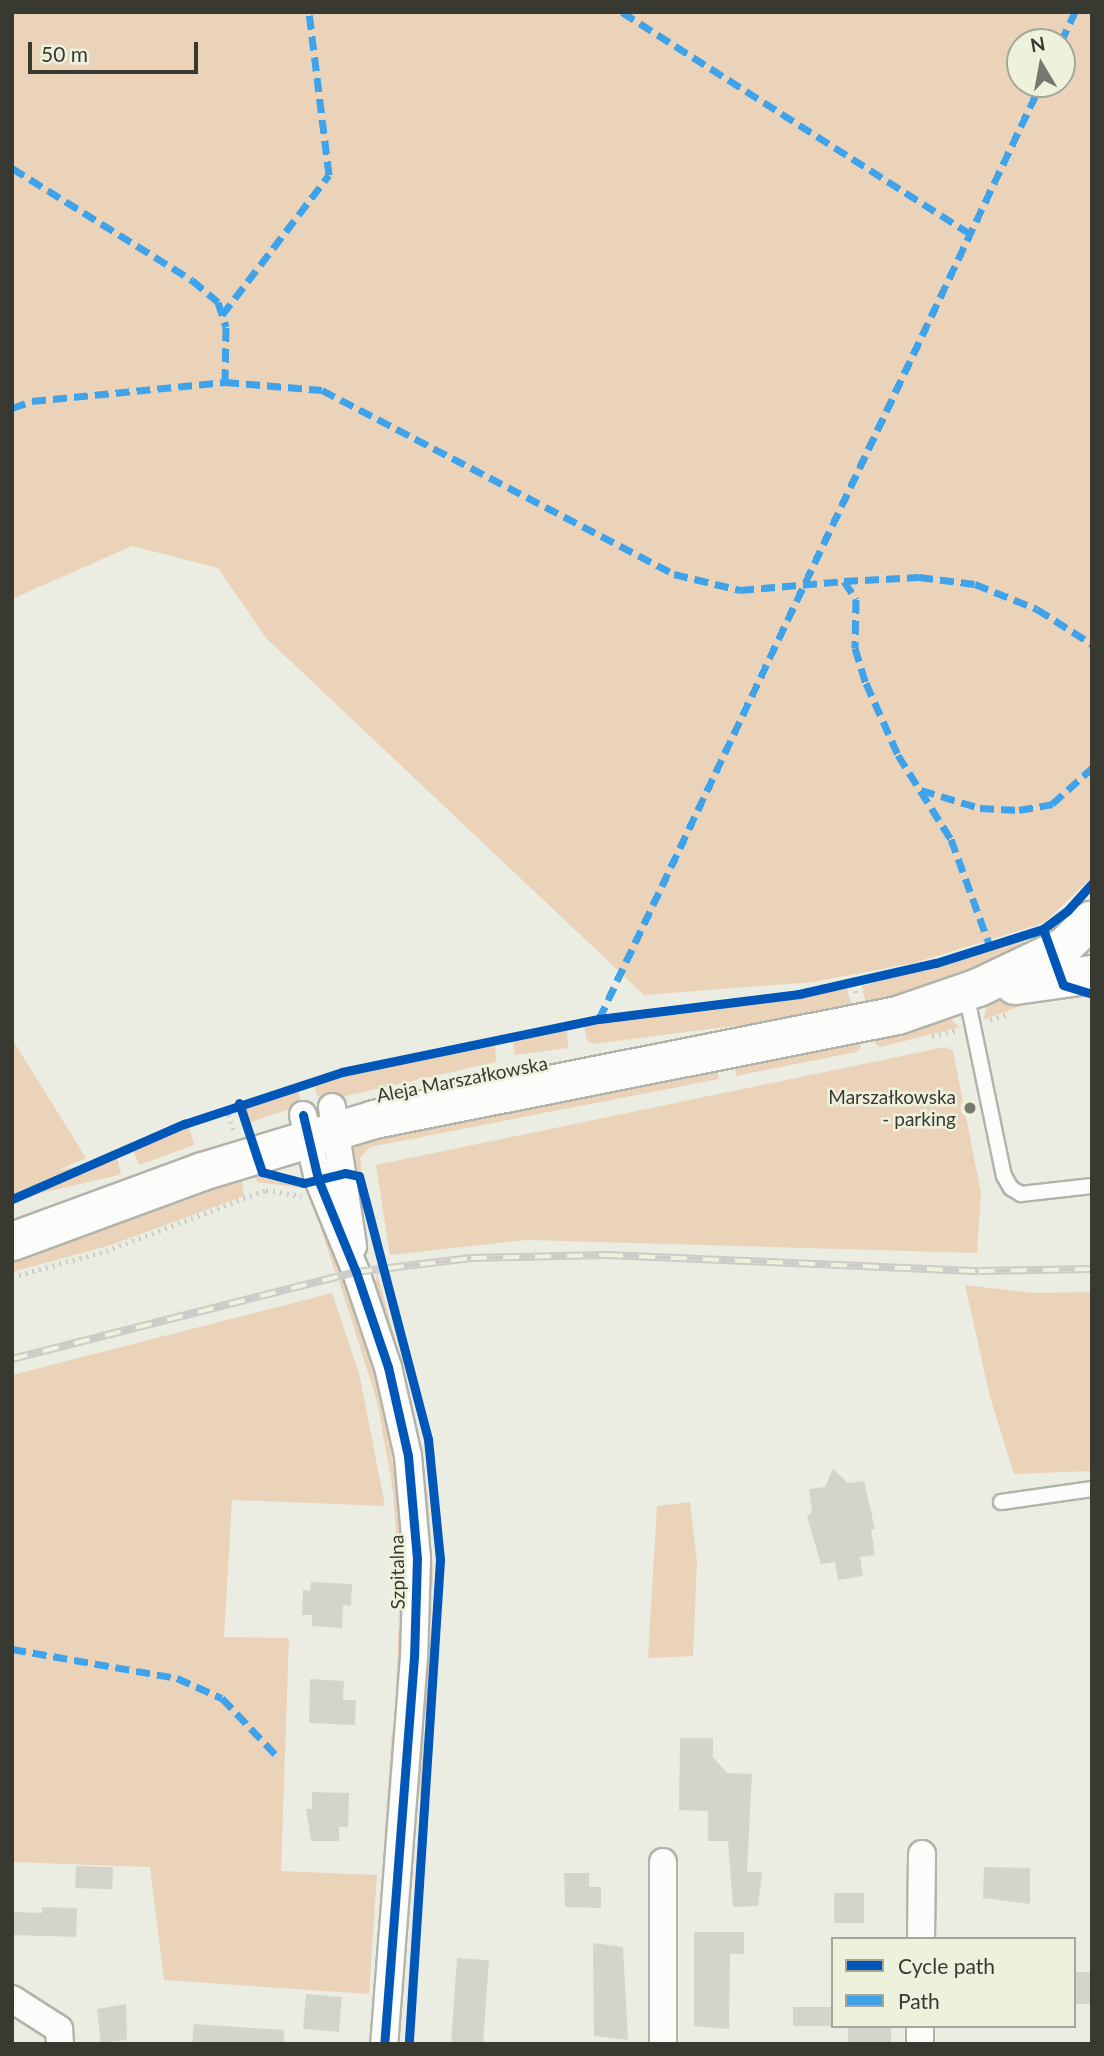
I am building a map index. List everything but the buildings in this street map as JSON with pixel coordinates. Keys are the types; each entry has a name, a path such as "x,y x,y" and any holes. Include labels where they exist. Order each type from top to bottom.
{"main road":[{"path":"1091,917 1092,957"},
{"name":"Aleja Marszałkowska","path":"12,1233 248,1132 320,1122 880,1020 958,993 1074,940 1091,917"},
{"name":"Aleja Marszałkowska","path":"958,993 1092,974"},
{"name":"Aleja Marszałkowska","path":"12,1241 320,1122"}],"street":[{"name":"Szpitalna","path":"320,1122 323,1192 356,1272 387,1367 408,1456 417,1558 414,1657 384,2044"},
{"name":"Szpitalna","path":"320,1122 356,1272"},
{"path":"921,1937 922,1854"},
{"path":"663,1862 663,2044"},
{"path":"12,1999 59,2029 60,2044"}],"lane":[{"path":"958,993 1004,1176 1011,1188 1021,1194 1092,1186"},
{"path":"1000,1502 1092,1489"}],"path":[{"path":"840,986 866,981"},
{"path":"215,1112 239,1103 248,1132"},
{"path":"12,1277 106,1251 266,1190 306,1196 323,1192"}],"shaded area":[{"path":"12,12 1092,12 1092,877 1044,923 914,963 813,982 644,995 266,638 218,568 132,546 12,599"},
{"path":"1023,940 1026,952 925,990 866,1005 862,986"},
{"path":"847,989 852,1008 811,1016 593,1044 587,1040 584,1026"},
{"path":"1004,995 1040,999 983,1020 988,1005"},
{"path":"943,1014 960,1027 881,1047 875,1044 871,1029"},
{"path":"567,1029 568,1048 515,1055 512,1040"},
{"path":"857,1033 861,1048 857,1052 736,1076 733,1061"},
{"path":"12,1039 86,1158 12,1191"},
{"path":"495,1043 496,1062 328,1100 317,1095 314,1083"},
{"path":"945,1047 953,1051 981,1193 977,1253 527,1240 390,1255 376,1165"},
{"path":"717,1065 719,1079 370,1147 360,1158 362,1173 352,1169 353,1151 364,1134"},
{"path":"298,1088 301,1105 249,1123 244,1104"},
{"path":"189,1126 194,1145 139,1165 133,1150"},
{"path":"117,1157 121,1175 12,1200 12,1181"},
{"path":"257,1171 264,1178 309,1189 257,1182 253,1172"},
{"path":"241,1176 244,1196 111,1245 12,1272 12,1253 112,1225"},
{"path":"316,1201 341,1272 335,1272 313,1206"},
{"path":"377,1273 410,1395 428,1496 433,1571 427,1718 423,1714 402,1381 375,1285"},
{"path":"343,1280 380,1391 399,1498 404,1588 395,1716 400,1587 393,1491 377,1401 339,1281"},
{"path":"965,1285 1033,1293 1092,1292 1092,1471 1014,1474 990,1397"},
{"path":"332,1293 360,1377 385,1506 232,1500 224,1637 289,1638 281,1871 377,1875 369,1994 164,1980 150,1867 12,1862 12,1375"},
{"path":"690,1502 697,1562 693,1656 648,1658 657,1506"},
{"path":"392,1730 396,1734 389,1860 383,1859"},
{"path":"425,1732 421,1796 417,1792 421,1736"}],"railway":[{"path":"12,1359 356,1272 471,1258 607,1255 979,1271 1092,1269"}],"marked path":[{"path":"222,315 329,175 309,12"},
{"path":"622,12 970,234"},
{"path":"1068,28 1075,12"},
{"path":"599,1019 1034,98"},
{"path":"12,168 192,280 218,302 226,327 225,382"},
{"path":"12,408 32,401 225,382 322,390 674,574 740,590 844,581 856,599 855,648 866,683 898,755 951,839 990,946"},
{"path":"844,581 919,577 975,584 1037,609 1092,644"},
{"path":"921,790 980,808 1019,810 1052,804 1092,768"},
{"path":"12,1649 177,1678 222,1698 276,1755"}],"cycle path":[{"path":"12,1199 184,1124 342,1072 599,1019 799,994 936,963 1043,929 1068,910 1092,883"},
{"path":"1043,929 1063,985 1092,994"},
{"path":"239,1103 262,1172 304,1183 345,1173 359,1176 428,1439 440,1560 409,2044"},
{"path":"303,1115 318,1179 356,1272 388,1367 408,1456 417,1558 414,1657 384,2044"}],"place":[{"name":"Marszałkowska - parking","path":"970,1108"}]}
